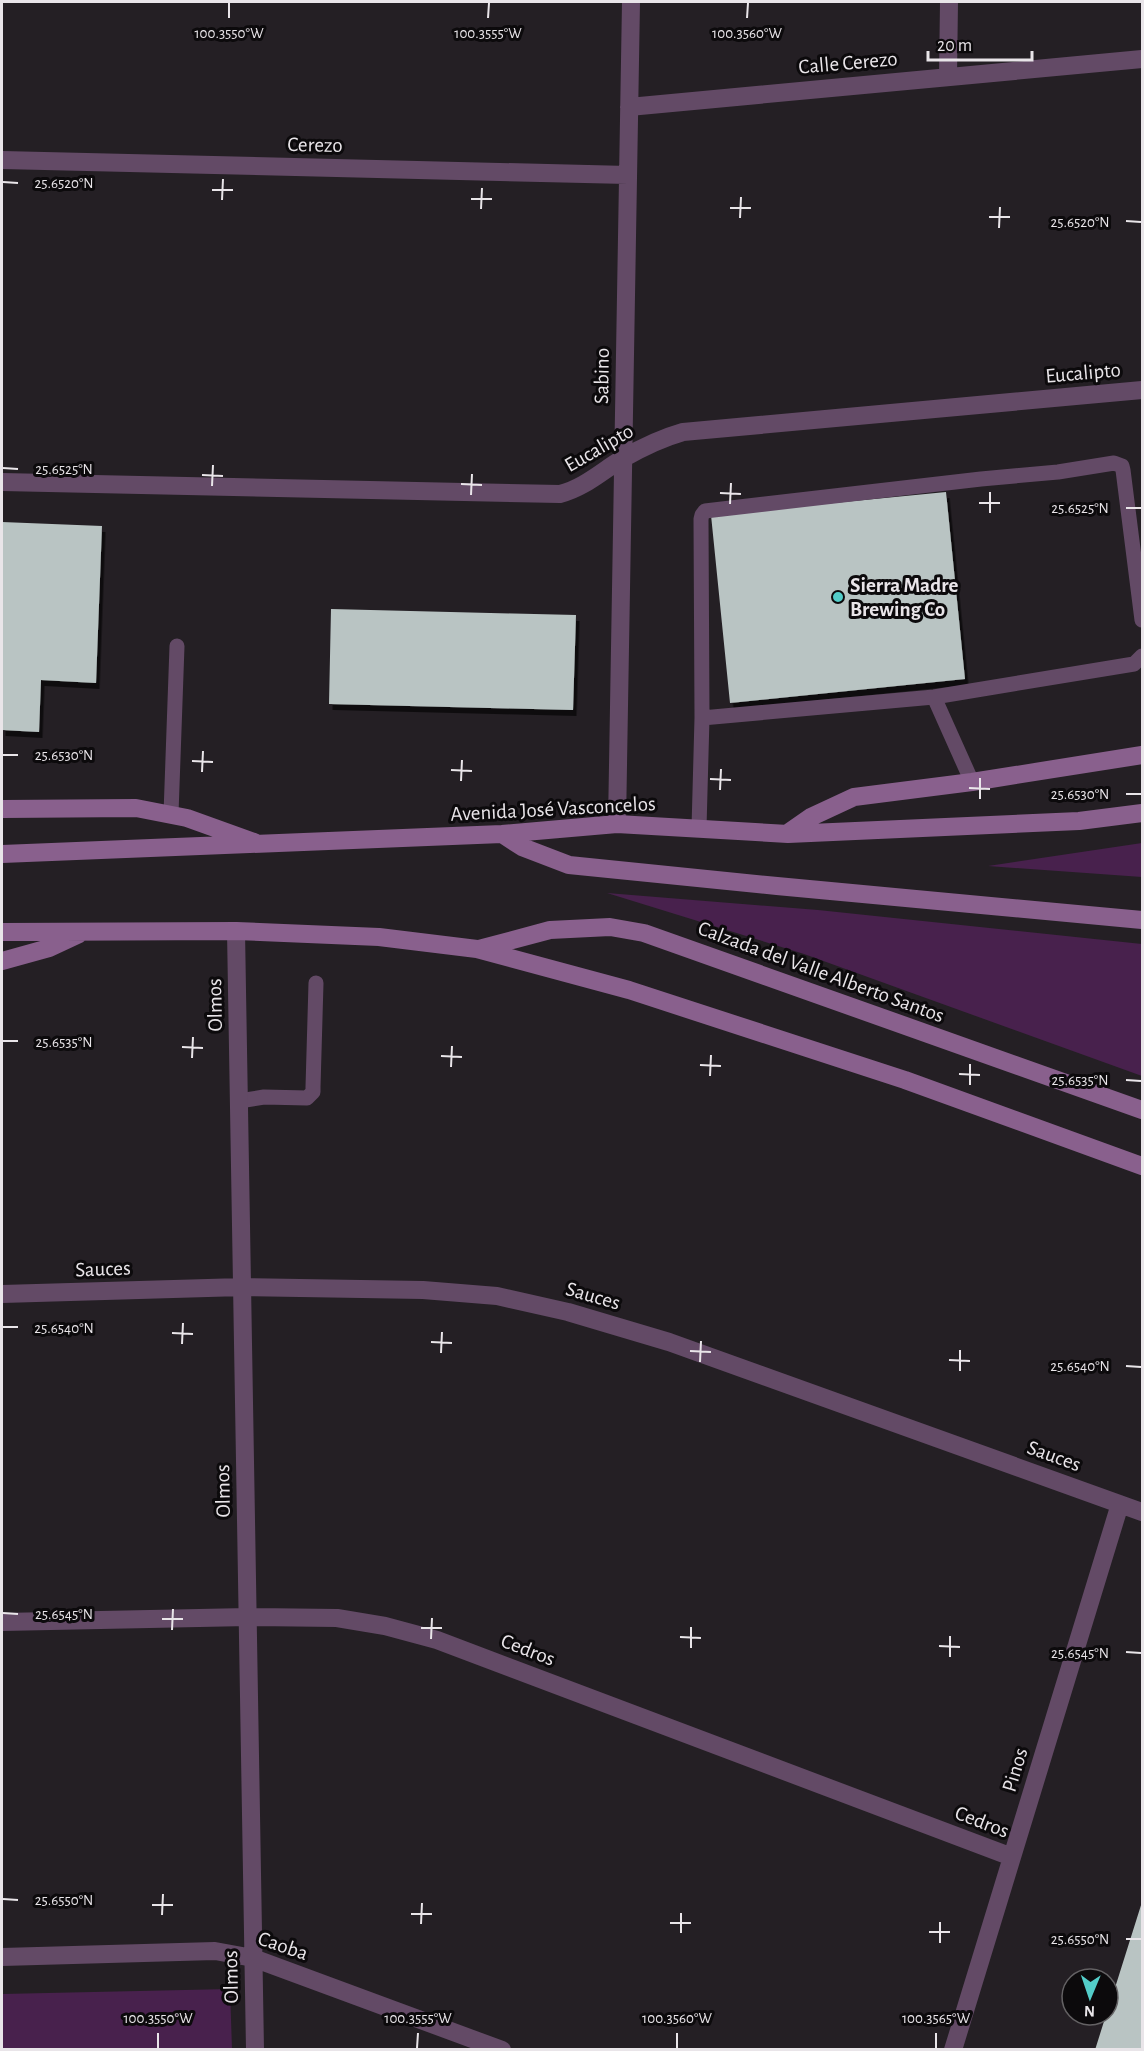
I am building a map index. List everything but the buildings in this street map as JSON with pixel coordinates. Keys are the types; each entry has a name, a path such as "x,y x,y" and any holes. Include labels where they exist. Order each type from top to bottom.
{"main road":[{"path":"788,834 811,817 854,797 972,782 1143,754"},
{"path":"2,809 136,808 171,814 218,827 261,844"},
{"name":"Avenida José Vasconcelos","path":"2,854 502,834 616,824 788,834 1079,821 1143,813"},
{"path":"502,834 522,847 569,865 1143,920"},
{"name":"Calzada del Valle Alberto Santos","path":"477,949 559,929 610,927 644,933 1143,1110"},
{"path":"2,961 49,948 84,931"},
{"path":"2,932 236,931 379,937 477,949 629,990 850,1062 1143,1166"}],"street":[{"name":"Sabino","path":"616,824 631,2"},
{"path":"948,76 949,2"},
{"name":"Calle Cerezo","path":"629,107 1143,59"},
{"name":"Cerezo","path":"2,160 628,175"},
{"name":"Eucalipto","path":"2,482 560,494 574,490 623,459 664,438 683,432 1143,390"},
{"name":"Olmos","path":"236,931 255,2049"},
{"name":"Sauces","path":"2,1294 242,1287 423,1290 497,1296 568,1312 669,1342 1143,1512"},
{"name":"Pinos","path":"953,2049 1120,1504"},
{"name":"Cedros","path":"2,1622 248,1617 337,1618 385,1626 437,1640 1012,1857"},
{"name":"Caoba","path":"2,1957 215,1951 253,1958 502,2049"}],"lane":[{"path":"699,828 702,718 701,519 703,512 981,478 1058,472 1114,463 1122,466 1123,470 1143,620"},
{"path":"171,814 177,646"},
{"path":"702,718 934,697 1134,664 1143,656"},
{"path":"934,697 972,782"},
{"path":"239,1101 264,1097 307,1098 313,1092 316,983"}],"shaded area":[{"path":"1142,843 1142,877 988,866"},
{"path":"607,893 818,910 1142,944 1142,1076 804,954"},
{"path":"230,1989 232,2049 2,2049 2,1994"}],"place":[{"name":"Sierra Madre Brewing Co","path":"838,597"}]}
